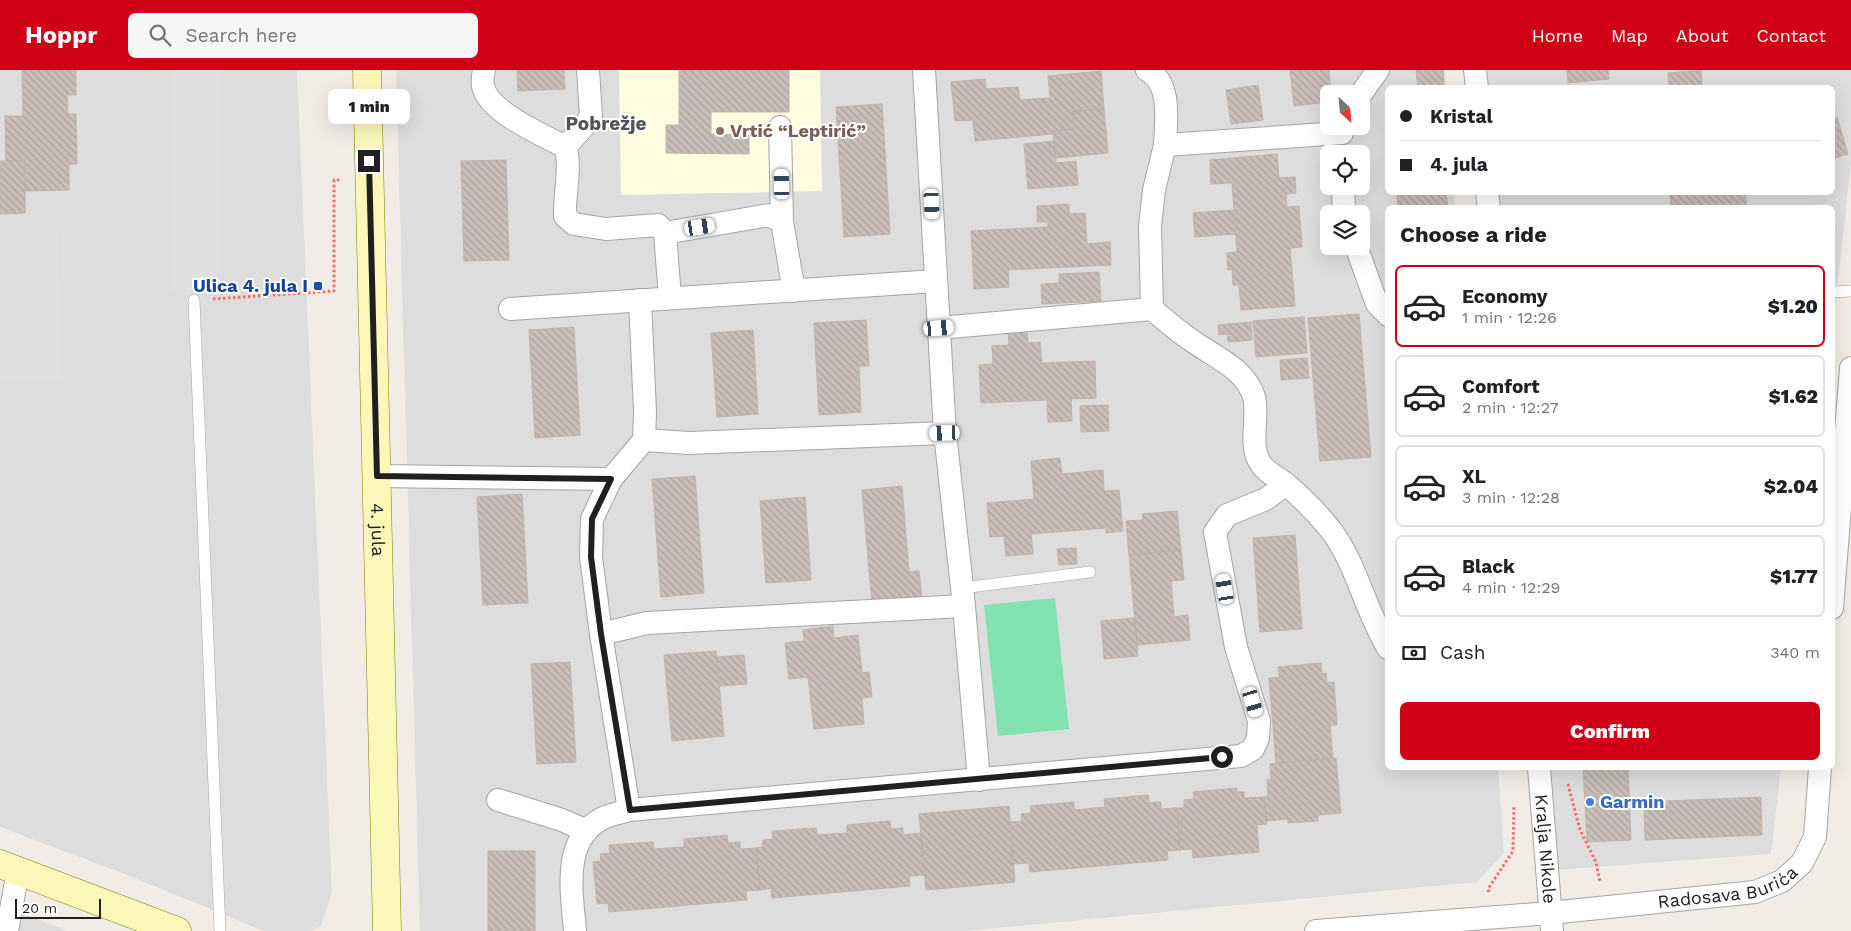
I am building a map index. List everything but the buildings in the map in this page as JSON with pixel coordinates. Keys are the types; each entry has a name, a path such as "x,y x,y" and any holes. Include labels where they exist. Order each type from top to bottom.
{"main road":[{"name":"4. jula","path":"367,70 387,931"},
{"path":"9,868 177,931"}],"street":[{"path":"484,70 483,86 491,102 506,115 565,147 569,156 565,216 574,224 606,229 658,225 665,233 670,298"},
{"path":"565,147 586,124 591,115 588,70"},
{"path":"924,70 945,433 963,597 979,780"},
{"path":"1147,70 1159,81 1166,111 1165,145 1154,190 1150,226 1152,309"},
{"path":"1367,85 1378,70"},
{"path":"1475,70 1477,85"},
{"path":"780,126 782,222 794,290"},
{"path":"1165,145 1344,138"},
{"path":"665,233 769,215 782,222"},
{"path":"1359,255 1377,304 1385,312"},
{"path":"510,309 936,281"},
{"path":"630,810 601,634 591,557 592,519 611,479 644,440 645,412 640,300"},
{"path":"939,328 1152,309 1189,340 1237,370 1250,386 1254,400 1255,449 1259,461 1267,473 1286,484 1331,529 1346,556 1380,636 1385,644"},
{"path":"1835,570 1851,368"},
{"path":"644,440 689,443 945,433"},
{"path":"377,476 611,479"},
{"path":"575,931 571,875 575,849 587,832 603,818 630,810 1241,756 1253,749 1258,738 1259,721 1236,647 1215,532 1228,515 1266,499 1286,484"},
{"path":"601,634 647,623 963,597"},
{"name":"Kralja Nikole","path":"1539,770 1551,922"},
{"name":"Radosava Burića","path":"1316,931 1493,917 1551,922 1605,907 1754,892 1782,881 1802,863 1815,837 1820,770"},
{"path":"498,800 562,820 587,832"},
{"path":"7,931 9,868"}],"lane":[{"path":"1835,292 1851,291"},
{"path":"194,300 220,931"},
{"path":"963,597 1090,572"}],"path":[{"path":"194,300 334,290 334,180 370,179"},
{"path":"1566,781 1570,788 1580,830 1596,862 1605,907"},
{"path":"1493,917 1488,889 1513,851 1514,798"}],"shaded area":[{"path":"0,70 297,70 332,893 321,926 310,931 263,931 125,874 0,827"},
{"path":"172,70 222,70 222,290 172,290"},
{"path":"396,70 1444,70 1446,85 1385,85 1385,195 1454,195 1455,205 1385,205 1385,770 1498,770 1504,853 1477,882 967,931 420,931"},
{"name":"Vrtić “Leptirić”","path":"619,70 820,70 822,191 621,195"},
{"path":"1486,70 1851,70 1851,164 1835,305 1835,205 1498,205 1497,195 1835,195 1835,85 1488,85"},
{"path":"57,233 60,380 0,381 0,234"},
{"path":"1547,770 1781,770 1771,854 1556,870"},
{"path":"0,905 68,931 0,931"}],"green space":[{"path":"1055,598 1069,729 998,736 984,605"}],"place":[{"name":"Vrtić “Leptirić”","path":"720,131"},
{"name":"Ulica 4. jula I","path":"318,286"},
{"name":"Garmin","path":"1590,802"}],"district":[{"name":"Pobrežje","path":"606,123"}],"route":[{"path":"369,161 377,476 611,479 592,519 591,557 601,634 630,810 1222,757"}]}
